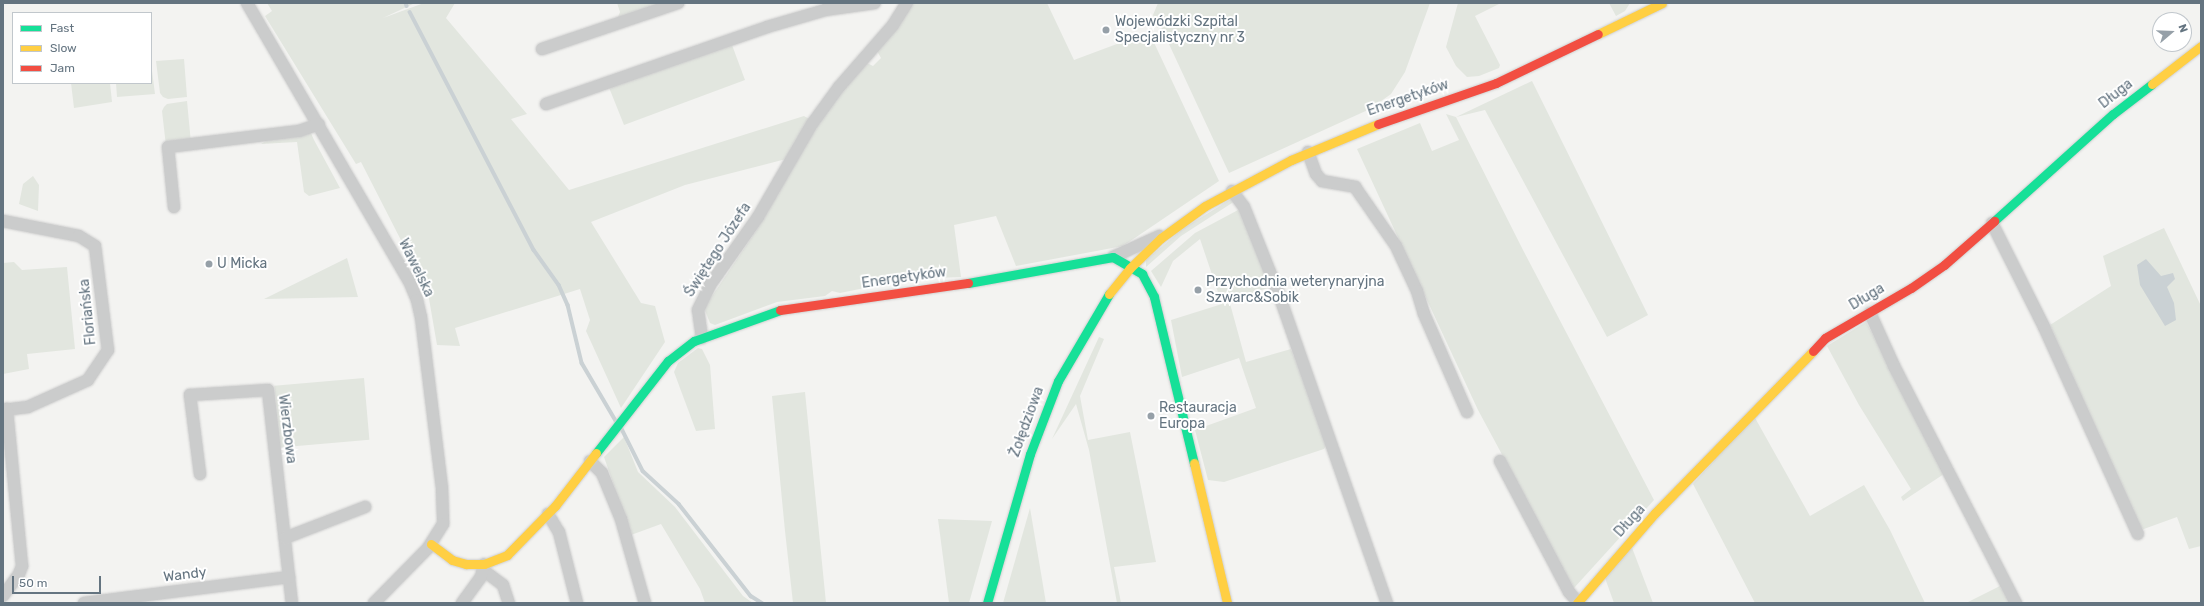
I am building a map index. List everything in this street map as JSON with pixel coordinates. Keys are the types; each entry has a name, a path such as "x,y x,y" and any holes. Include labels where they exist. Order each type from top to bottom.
{"street":[{"name":"Wawelska","path":"247,3 319,124 417,300 444,510 441,530 431,544 374,603"},
{"path":"542,49 678,3"},
{"path":"546,104 767,27 825,10 875,3"},
{"name":"Świętego Józefa","path":"702,338 698,310 710,285 765,205 812,124 847,78 893,25 907,3"},
{"name":"Energetyków","path":"702,338 761,316 792,308 919,292 1113,257 1169,232 1232,191 1308,152 1386,121 1496,82 1662,3"},
{"name":"Długa","path":"1578,602 1655,513 1825,338 1870,312 1944,265 2113,114 2201,46"},
{"path":"174,207 168,147 299,132 319,124"},
{"path":"1308,152 1316,174 1322,181 1355,187 1396,246 1417,291 1424,314 1467,412"},
{"path":"1232,191 1244,207 1278,292 1387,603"},
{"name":"Floriańska","path":"3,221 79,236 95,246 108,350 88,380 28,406 5,410 22,566 19,574 3,596"},
{"path":"1992,223 2044,327 2138,534"},
{"name":"Energetyków","path":"1130,268 1169,232"},
{"path":"1113,257 1130,268 1138,271 1146,279 1157,306 1227,603"},
{"name":"Żołędziowa","path":"987,603 1024,471 1047,405 1090,321 1130,268"},
{"path":"1870,312 1894,366 2016,603"},
{"path":"462,603 484,567 507,555 548,514 675,354 702,338"},
{"name":"Wierzbowa","path":"200,474 190,395 268,390 292,603"},
{"path":"590,461 602,472 621,519 645,603"},
{"path":"1500,461 1569,592 1578,602"},
{"path":"285,538 365,507"},
{"path":"548,514 559,532 578,603"},
{"path":"431,544 460,563 484,567 503,585 509,603"},
{"name":"Wandy","path":"84,603 289,577"}],"shaded area":[{"path":"267,3 415,3 383,18 424,3 455,3 446,18 527,114 511,119 569,190 804,116 811,120 786,159 685,185 591,222 641,303 655,306 665,342 621,408 586,331 590,320 580,289 455,328 460,346 437,345 428,293 361,162 356,164 265,16 272,11"},
{"path":"617,3 674,3 623,19 618,17 620,12"},
{"path":"913,3 1047,3 1074,60 1149,32 1219,181 1123,246 1016,266 996,216 954,225 961,277 909,279 840,293 832,291 825,296 777,302 715,325 710,323 704,308 760,225 806,144 833,103 867,63 873,66 881,58 877,51"},
{"path":"1158,3 1430,3 1405,72 1391,94 1370,109 1229,173 1161,27 1157,28 1153,15"},
{"path":"1458,3 1501,3 1475,16 1500,65 1499,68 1479,76 1467,77 1456,66 1446,47"},
{"path":"1609,3 1630,3 1625,11 1616,16"},
{"path":"732,45 745,80 624,125 608,85"},
{"path":"184,59 187,97 168,99 163,97 160,93 156,61"},
{"path":"152,71 155,94 117,97 116,84 152,84"},
{"path":"1532,81 1648,315 1607,337 1485,110 1456,117"},
{"path":"71,84 110,84 112,102 74,108"},
{"path":"187,101 191,143 166,146 162,111 167,104"},
{"path":"1446,114 1456,117 1523,250 1654,500 1574,588 1478,410 1357,149 1420,123 1432,151 1459,140"},
{"path":"311,133 340,188 309,196 304,192 297,142 261,144 269,139"},
{"path":"33,176 39,185 38,211 19,204 23,184"},
{"path":"1231,199 1234,201 1232,203 1181,236 1146,267 1146,260 1184,228"},
{"path":"1240,209 1271,287 1229,300 1246,362 1291,349 1327,444 1324,449 1224,482 1208,480 1195,430 1256,408 1239,358 1182,377 1171,320 1222,304 1200,239 1173,261 1161,287 1151,271 1195,233"},
{"path":"2164,228 2201,306 2201,546 2189,549 2177,517 2141,530 2050,325 2111,286 2103,256"},
{"path":"347,258 358,297 264,299"},
{"path":"2146,259 2161,276 2173,273 2175,279 2167,287 2174,303 2176,320 2165,326 2140,285 2137,265"},
{"path":"14,262 22,270 67,267 75,349 27,354 29,369 3,374 3,263"},
{"path":"1866,322 1947,472 1903,501 1901,497 1911,489 1859,405 1827,346"},
{"path":"1099,337 1104,339 1080,396 1088,440 1130,432 1156,562 1114,567 1121,603 1117,603 1089,450 1076,404 1052,439"},
{"path":"698,348 702,349 710,365 715,429 696,431 674,372 678,363"},
{"path":"364,378 369,440 280,448 274,386"},
{"path":"805,392 826,603 793,603 785,531 772,396"},
{"path":"1754,416 1810,516 1864,485 1890,530 1925,603 1755,603 1693,484"},
{"path":"624,437 638,472 675,507 743,596 753,603 705,603 700,589 661,524 631,535 604,457"},
{"path":"1030,508 1046,603 1003,603"},
{"path":"938,519 992,521 969,603 949,603"},
{"path":"1631,545 1653,603 1614,603 1605,578"},
{"path":"2002,585 2011,603 1966,603"}],"waterway":[{"path":"410,12 534,250 559,285 568,305 582,363 616,421"},
{"path":"621,427 643,471 679,504 751,596 762,603"}],"traffic: fast":[{"path":"1994,221 2113,114 2152,84"},
{"path":"968,283 1113,257 1142,274 1154,297 1194,463"},
{"path":"987,603 1030,454 1058,381 1109,294"},
{"path":"596,453 668,361 694,341 780,310"}],"traffic: slow":[{"path":"1598,34 1662,3"},
{"path":"2152,84 2201,46"},
{"path":"1109,294 1130,268 1161,238 1205,206 1291,160 1378,124"},
{"path":"1577,603 1655,513 1813,351"},
{"path":"431,544 452,560 466,564 484,564 507,555 555,506 596,453"},
{"path":"1194,463 1227,603"}],"traffic: jam":[{"path":"1378,124 1496,83 1598,34"},
{"path":"1813,351 1825,338 1911,288 1944,265 1994,221"},
{"path":"780,310 968,283"}],"place":[{"name":"Wojewódzki Szpital Specjalistyczny nr 3","path":"1106,30"},
{"name":"U Micka","path":"209,264"},
{"name":"Przychodnia weterynaryjna Szwarc&Sobik","path":"1198,290"},
{"name":"Restauracja Europa","path":"1151,416"}]}
